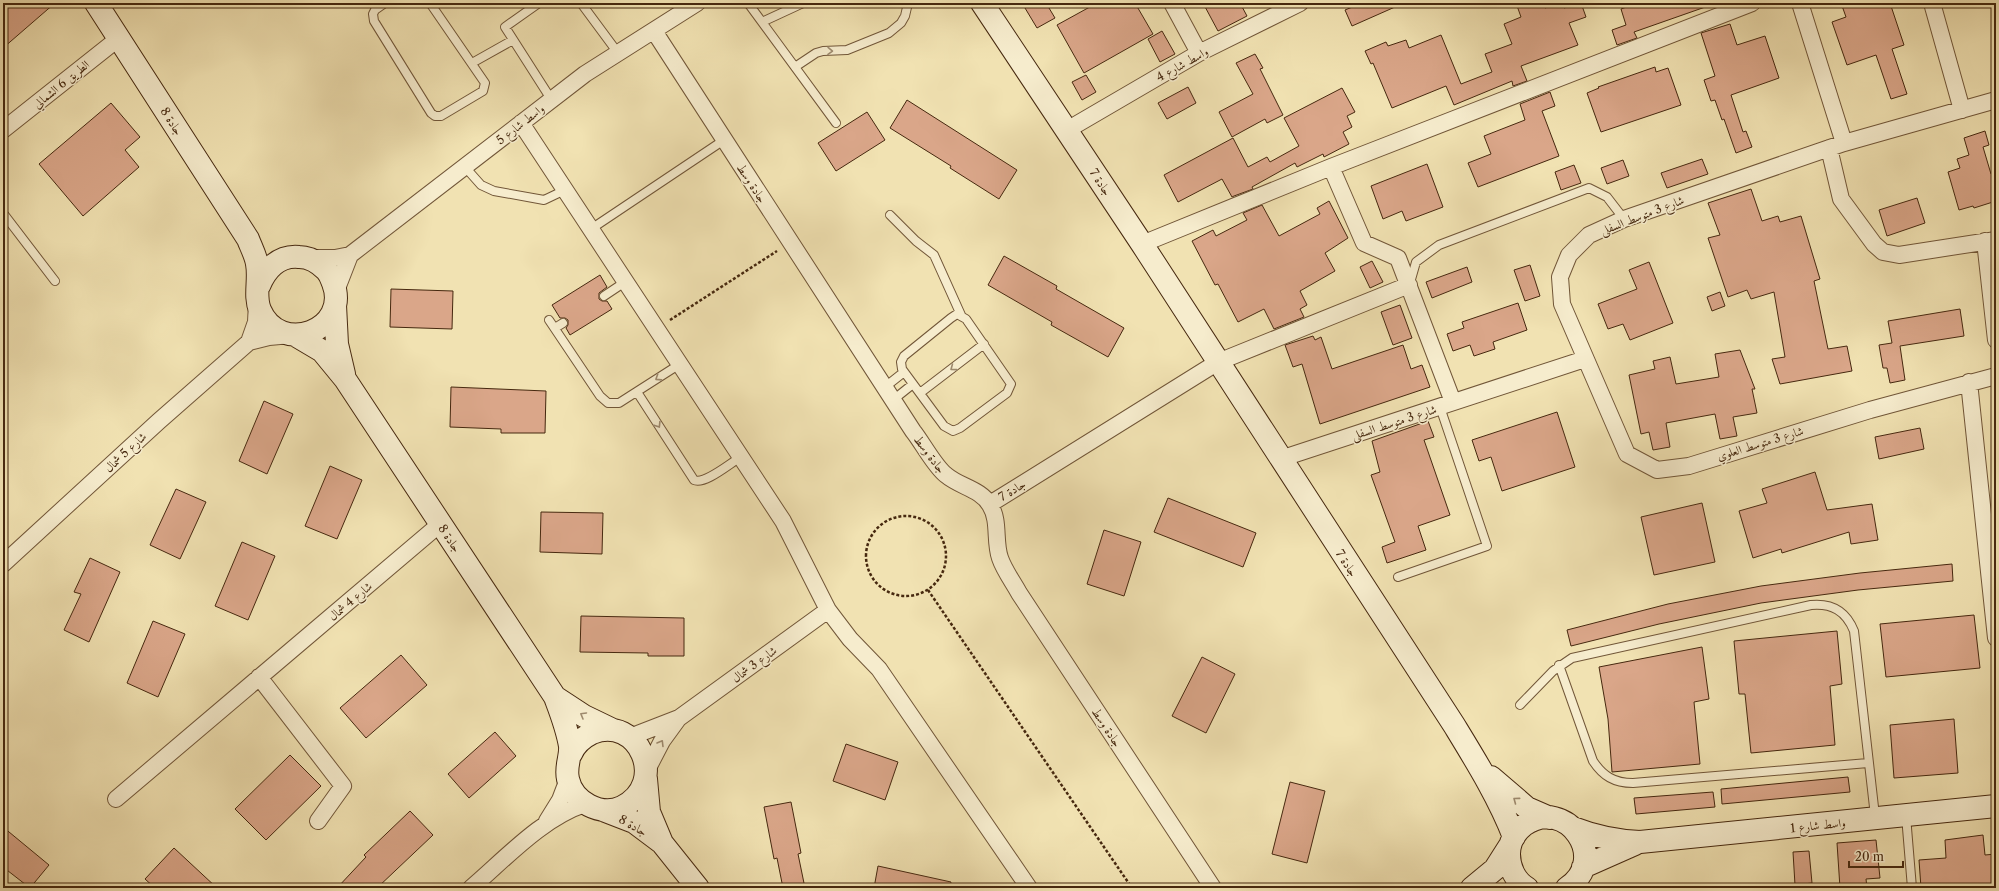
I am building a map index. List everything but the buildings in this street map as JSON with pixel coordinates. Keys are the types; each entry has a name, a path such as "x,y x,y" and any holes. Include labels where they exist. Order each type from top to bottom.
{"main road":[{"name":"جادة 8","path":"96,3 248,239 257,263 258,291"},
{"name":"جادة 7","path":"982,3 1142,244 1478,763 1506,817 1511,842 1511,868 1525,887"},
{"path":"248,239 285,258"},
{"path":"299,256 307,258 319,264 329,274 335,298 328,320 318,329 306,334 294,335 280,332 269,324 260,309 258,291 264,274 274,264 285,258 299,256"},
{"name":"جادة 8","path":"335,298 337,344 345,380"},
{"name":"جادة 8","path":"294,335 322,351 345,380 555,697 566,725 571,754"},
{"name":"جادة 8","path":"555,697 584,716 622,734"},
{"path":"599,730 622,734 642,751 646,775 640,792 631,802 617,809 594,807 574,794 568,779 567,765 571,754 574,747 583,737 599,730"},
{"name":"جادة 7","path":"1478,763 1515,799 1527,808 1550,818 1562,821 1573,828"},
{"name":"جادة 8","path":"646,775 649,812 662,842 698,888"},
{"name":"واسط شارع 1","path":"1573,828 1595,836 1617,841 1640,842 1996,806"},
{"name":"جادة 8","path":"594,807 634,822 662,842"},
{"path":"1472,888 1495,869 1520,828 1539,818 1550,818"},
{"path":"1567,888 1580,876 1584,867 1584,846 1580,836 1573,828"},
{"name":"واسط شارع 1","path":"1584,867 1640,842"},
{"path":"1480,888 1500,886 1525,887"}],"street":[{"name":"واسط شارع 5","path":"307,258 335,258 350,255 585,74 697,3"},
{"path":"1172,3 1199,53"},
{"name":"واسط شارع 4","path":"1067,130 1199,53 1300,3"},
{"path":"1800,3 1836,146 1841,199 1874,244 1883,252 1900,255 1991,240 1996,340"},
{"path":"1932,3 1962,110"},
{"path":"1142,244 1331,167 1744,4"},
{"name":"جادة وسط","path":"654,31 889,394 945,474 965,488 978,492 990,504 996,518 995,535 1000,558 1019,593 1213,888"},
{"name":"الطريق 6 الشمالي","path":"3,130 119,38"},
{"name":"شارع 3 متوسط السفلى","path":"1280,459 1585,359 1562,304 1560,277 1569,255 1589,235 1624,219 1836,146 1996,100"},
{"path":"521,123 783,521 828,610 850,640 879,669 1029,888"},
{"path":"1331,167 1364,242 1398,258 1409,285 1446,404"},
{"path":"335,298 350,255"},
{"name":"جادة 7","path":"990,504 1218,362 1409,285"},
{"name":"شارع 5 شمال","path":"249,342 256,322 258,291"},
{"name":"شارع 5 شمال","path":"3,564 159,421 249,342 269,337 294,335"},
{"name":"شارع 3 متوسط العلوي","path":"1585,359 1627,454 1657,470 1689,466 1870,410 1969,382 1996,376"},
{"path":"1969,382 1996,638"},
{"name":"شارع 4 شمال","path":"116,799 440,524"},
{"name":"شارع 3 شمال","path":"646,775 662,741 679,718 828,610"},
{"path":"259,678 344,786 318,820"},
{"name":"شارع 3 شمال","path":"622,734 679,718"},
{"path":"545,824 560,800 568,779"},
{"path":"471,888 545,824 568,809 594,807"}],"lane":[{"path":"386,3 375,10 373,14 374,22 431,113 435,116 441,116 483,91 485,83 430,3"},
{"path":"539,3 505,26 551,100"},
{"path":"581,3 618,53"},
{"path":"748,3 836,123"},
{"path":"762,22 803,3"},
{"path":"795,67 822,51 847,50 889,32 901,23 905,16 908,3"},
{"path":"472,63 513,40"},
{"path":"591,229 724,140"},
{"path":"465,167 477,182 494,191 544,200 565,190"},
{"path":"1409,285 1416,262 1439,245 1589,188 1607,197 1624,219"},
{"path":"3,213 54,281"},
{"path":"890,215 916,241 934,254 961,315 966,319 1010,380 1010,387 1007,392 960,428 954,430 947,428 904,372 901,362 904,356 953,315 961,315"},
{"path":"604,296 625,282"},
{"path":"549,320 604,400 613,404 619,403 680,364"},
{"path":"555,328 563,323"},
{"path":"920,393 984,344"},
{"path":"889,394 904,372"},
{"path":"889,394 913,384"},
{"path":"637,392 694,480 697,482 705,480 741,457"},
{"path":"1398,577 1487,546 1446,404"},
{"path":"1520,705 1559,665 1579,656 1811,604 1833,606 1842,612 1850,621 1854,631 1875,819"},
{"path":"1559,665 1593,761 1602,772 1614,781 1633,783 1868,763"},
{"path":"1906,816 1912,888"}],"path":[{"path":"657,329 791,242"},
{"path":"898,516 918,517 935,528 941,536 945,545 946,566 936,583 928,590 909,596 899,596 885,590 874,580 869,571 866,551 873,532 888,519 898,516"},
{"path":"928,590 1132,888"}]}
